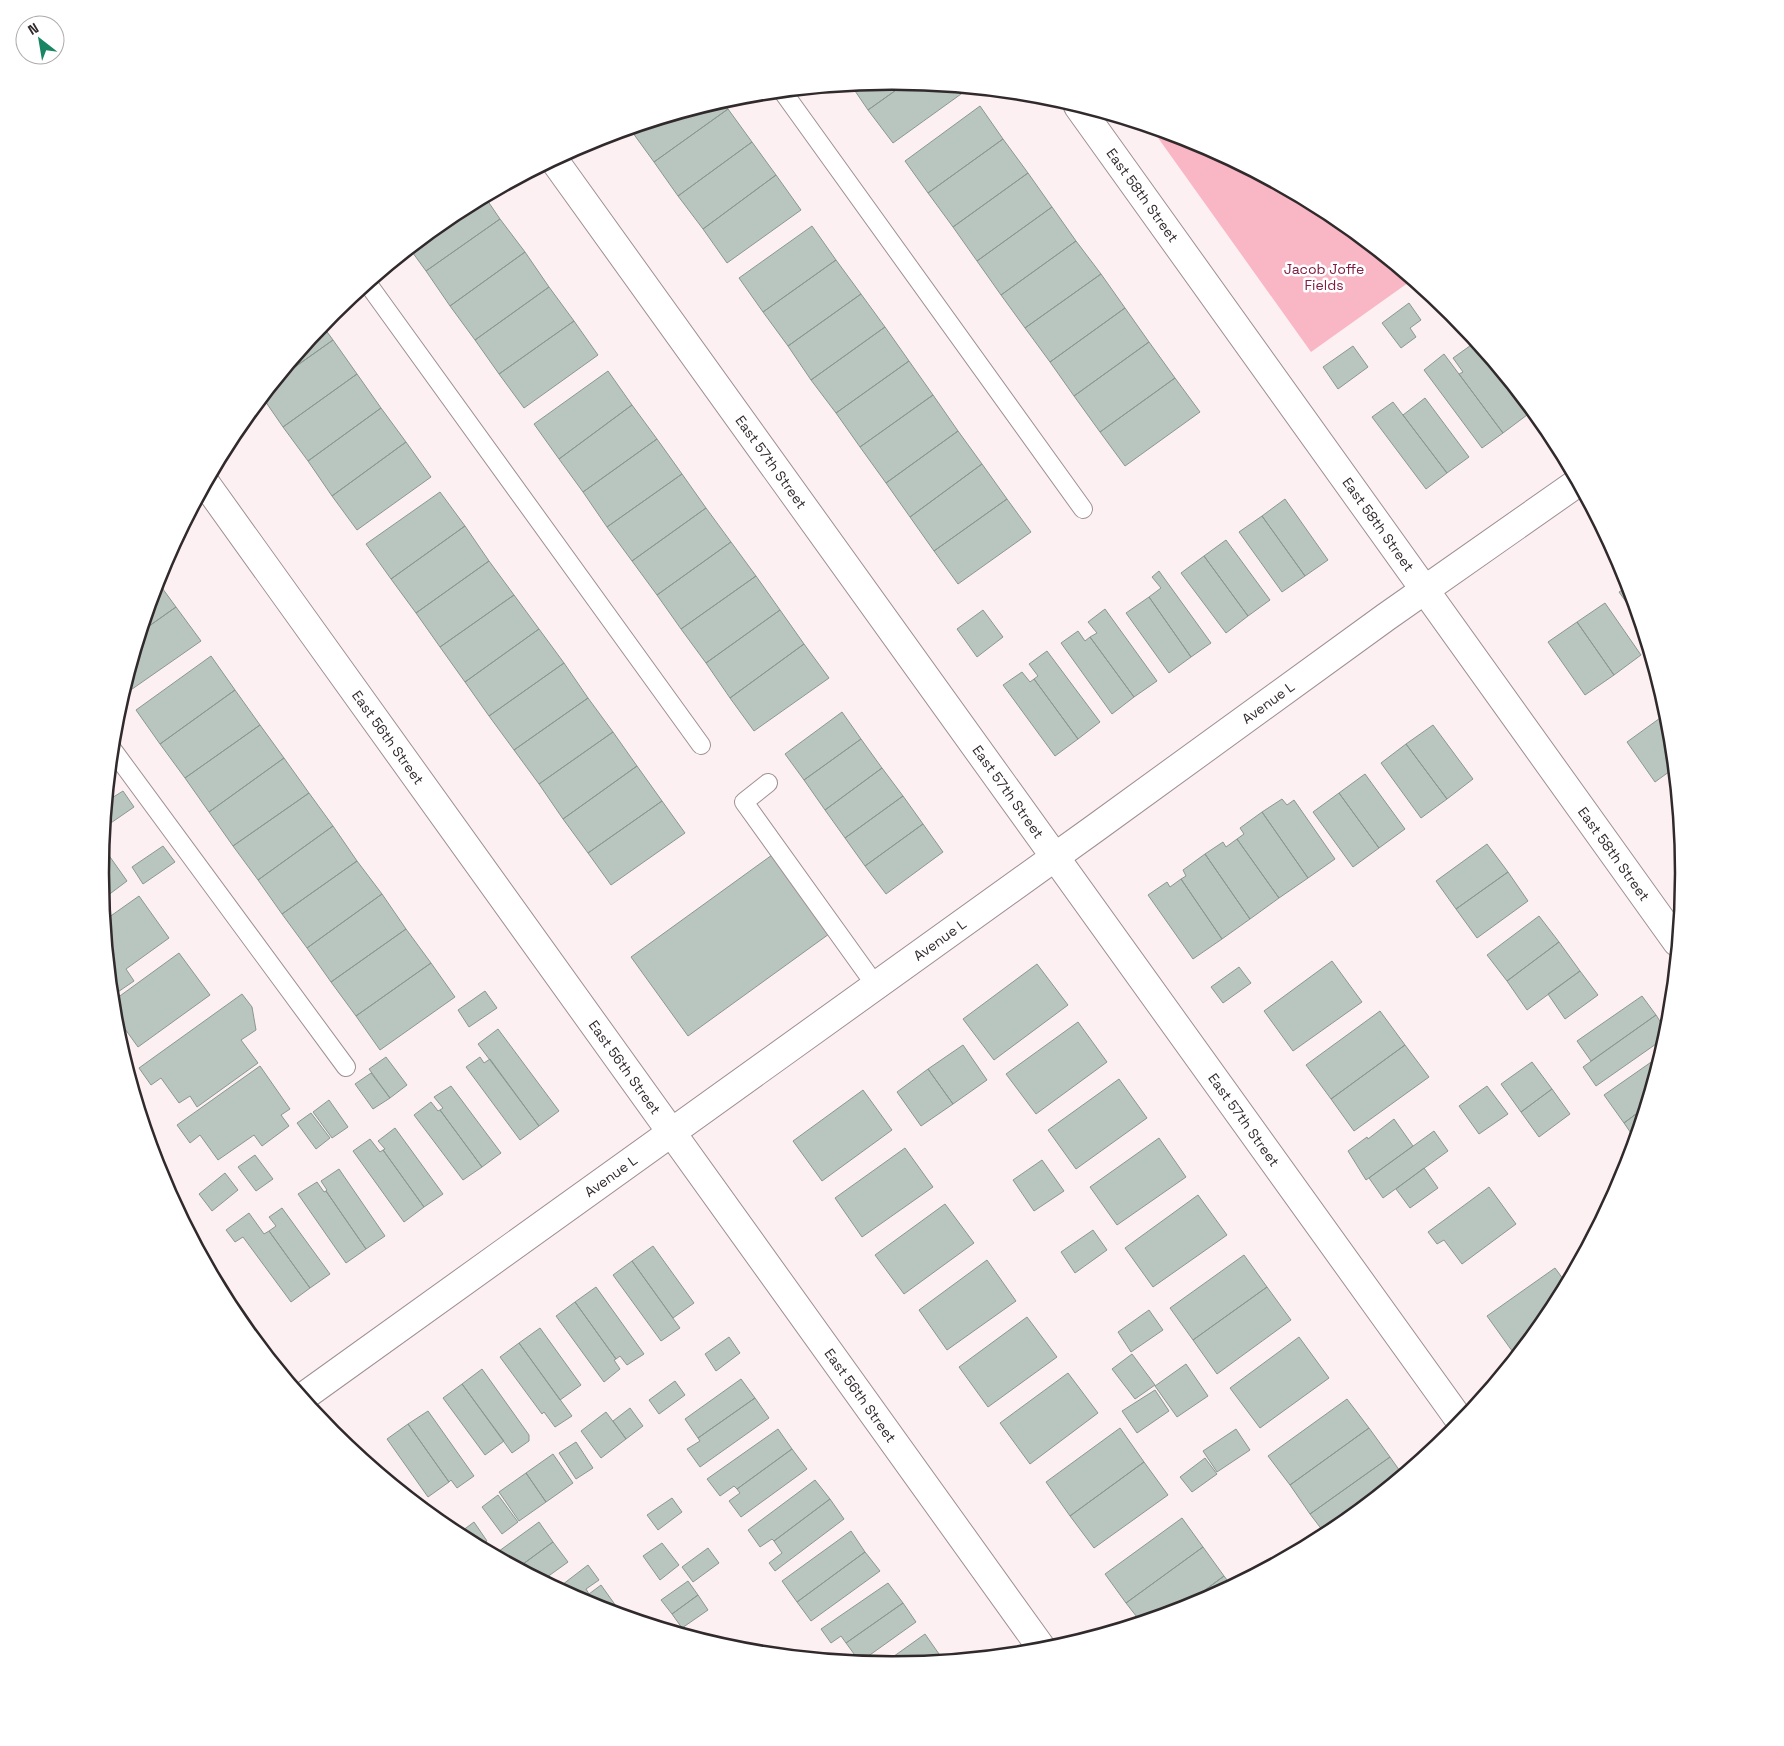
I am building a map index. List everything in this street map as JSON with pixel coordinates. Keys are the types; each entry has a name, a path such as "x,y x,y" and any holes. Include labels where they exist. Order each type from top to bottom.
{"street":[{"name":"East 58th Street","path":"1084,114 1280,384 1672,935"},
{"name":"East 57th Street","path":"558,166 1456,1416"},
{"name":"Avenue L","path":"307,1394 1425,590 1572,486"},
{"name":"East 56th Street","path":"210,489 1037,1642"}],"lane":[{"path":"787,97 1083,509"},
{"path":"371,288 701,745"},
{"path":"118,757 346,1067"},
{"path":"768,783 744,802 876,986"}],"green space":[{"name":"Jacob Joffe Fields","path":"1157,137 1238,171 1284,195 1327,222 1369,252 1407,283 1311,352"}],"building":[{"path":"896,90 868,110 855,91"},
{"path":"896,90 961,94 893,143 868,110"},
{"path":"980,106 1003,139 928,193 905,161"},
{"path":"728,109 654,162 634,134 689,117"},
{"path":"728,109 752,142 678,196 654,162"},
{"path":"1003,139 1028,173 953,227 928,193"},
{"path":"752,142 776,175 703,229 678,196"},
{"path":"1028,173 1052,207 977,261 953,227"},
{"path":"776,175 801,210 727,263 703,229"},
{"path":"489,203 500,219 426,271 413,253 457,222"},
{"path":"1052,207 1076,241 1001,295 977,261"},
{"path":"500,219 525,252 450,306 426,271"},
{"path":"812,226 836,260 763,312 739,278"},
{"path":"1076,241 1101,274 1025,328 1001,295"},
{"path":"525,252 549,287 475,340 450,306"},
{"path":"836,260 861,294 788,346 763,312"},
{"path":"1101,274 1125,308 1050,362 1025,328"},
{"path":"549,287 574,321 499,374 475,340"},
{"path":"861,294 885,327 811,380 788,346"},
{"path":"1409,303 1421,320 1410,328 1416,337 1401,348 1382,323"},
{"path":"1125,308 1149,342 1074,396 1050,362"},
{"path":"574,321 598,355 524,408 499,374"},
{"path":"885,327 909,361 836,413 811,380"},
{"path":"327,331 333,340 295,367"},
{"path":"333,340 357,374 283,427 266,403 295,367"},
{"path":"1149,342 1175,378 1100,432 1074,396"},
{"path":"1353,346 1368,367 1338,389 1323,367"},
{"path":"1470,346 1527,415 1503,433 1459,374 1463,372 1453,358"},
{"path":"1444,354 1503,433 1482,448 1424,370"},
{"path":"909,361 933,395 860,447 836,413"},
{"path":"608,371 632,405 559,459 534,424"},
{"path":"357,374 381,408 308,461 283,427"},
{"path":"1175,378 1200,412 1125,466 1100,432"},
{"path":"933,395 958,431 886,483 860,447"},
{"path":"1425,398 1469,457 1447,473 1403,415"},
{"path":"1393,402 1447,473 1426,489 1372,417"},
{"path":"632,405 657,439 583,492 559,459"},
{"path":"381,408 406,442 332,496 308,461"},
{"path":"958,431 982,464 910,517 886,483"},
{"path":"657,439 682,474 607,527 583,492"},
{"path":"406,442 431,477 357,530 332,496"},
{"path":"982,464 1007,499 934,551 910,517"},
{"path":"682,474 706,508 632,561 607,527"},
{"path":"440,492 465,526 391,579 366,544"},
{"path":"1007,499 1031,532 958,584 934,551"},
{"path":"1285,499 1328,560 1305,576 1262,516"},
{"path":"706,508 731,542 657,595 632,561"},
{"path":"1262,516 1305,576 1282,592 1239,532"},
{"path":"465,526 489,561 416,613 391,579"},
{"path":"1226,540 1270,600 1248,616 1204,556"},
{"path":"731,542 756,576 681,629 657,595"},
{"path":"1204,556 1248,616 1226,633 1181,573"},
{"path":"489,561 514,595 440,647 416,613"},
{"path":"1159,571 1211,643 1191,657 1149,597 1161,588 1152,577"},
{"path":"756,576 780,610 706,663 681,629"},
{"path":"163,589 176,607 150,626"},
{"path":"1622,590 1626,601 1619,592"},
{"path":"514,595 539,629 465,682 440,647"},
{"path":"1149,597 1191,657 1169,673 1126,613"},
{"path":"1605,603 1641,655 1614,675 1577,622"},
{"path":"176,607 201,641 131,690 136,670 150,626"},
{"path":"1105,609 1157,681 1134,697 1090,637 1097,633 1088,622"},
{"path":"780,610 804,644 730,698 706,663"},
{"path":"983,610 1003,637 977,657 957,629"},
{"path":"1577,622 1614,675 1585,695 1548,642"},
{"path":"539,629 564,663 489,716 465,682"},
{"path":"1078,631 1085,641 1090,637 1134,697 1112,714 1061,643"},
{"path":"804,644 829,678 754,731 730,698"},
{"path":"1047,651 1100,722 1078,739 1034,679 1038,676 1029,664"},
{"path":"211,656 235,690 160,744 136,710"},
{"path":"564,663 588,698 514,750 489,716"},
{"path":"1022,672 1030,682 1034,679 1078,739 1055,756 1003,685"},
{"path":"235,690 260,725 185,778 160,744"},
{"path":"588,698 613,732 539,784 514,750"},
{"path":"842,712 861,739 804,780 785,754"},
{"path":"1660,718 1668,773 1655,782 1627,742"},
{"path":"260,725 284,758 209,812 185,778"},
{"path":"1433,725 1473,779 1447,799 1406,744"},
{"path":"613,732 637,766 563,819 539,784"},
{"path":"861,739 882,768 825,810 804,780"},
{"path":"1406,744 1447,799 1421,818 1381,763"},
{"path":"284,758 309,793 233,846 209,812"},
{"path":"637,766 662,801 588,853 563,819"},
{"path":"882,768 903,796 845,838 825,810"},
{"path":"1365,774 1405,829 1379,848 1339,793"},
{"path":"123,791 134,807 111,823 111,822 113,797"},
{"path":"309,793 333,826 258,880 233,846"},
{"path":"1339,793 1379,848 1353,867 1313,812"},
{"path":"903,796 923,824 865,866 845,838"},
{"path":"1282,799 1287,805 1294,800 1335,859 1308,878 1262,812"},
{"path":"662,801 685,833 611,885 588,853"},
{"path":"1262,812 1308,878 1279,898 1237,839 1244,834 1240,828"},
{"path":"923,824 943,852 886,894 865,866"},
{"path":"333,826 357,861 282,914 258,880"},
{"path":"1237,839 1279,898 1250,919 1205,854 1223,842 1226,847"},
{"path":"1487,844 1508,872 1456,909 1436,881"},
{"path":"163,846 175,862 143,884 132,867"},
{"path":"1205,854 1250,919 1222,939 1181,879 1186,876 1183,870"},
{"path":"772,855 829,934 688,1036 631,957"},
{"path":"110,856 127,881 110,894"},
{"path":"357,861 382,894 307,948 282,914"},
{"path":"1508,872 1528,901 1477,938 1456,909"},
{"path":"1181,879 1222,939 1193,959 1148,895 1167,882 1170,887"},
{"path":"382,894 406,929 331,982 307,948"},
{"path":"139,896 169,938 126,969 134,981 119,992 116,975 111,916"},
{"path":"1539,916 1559,942 1507,981 1487,955"},
{"path":"406,929 431,963 356,1016 331,982"},
{"path":"1559,942 1580,971 1527,1010 1507,981"},
{"path":"179,953 210,995 138,1047 125,1028 119,996"},
{"path":"1332,961 1362,1002 1293,1051 1264,1011"},
{"path":"431,963 455,997 380,1050 356,1016"},
{"path":"1037,964 1068,1005 994,1060 963,1019"},
{"path":"1239,967 1251,983 1223,1003 1211,987"},
{"path":"1580,971 1598,995 1565,1019 1548,994"},
{"path":"485,991 497,1008 469,1027 458,1010"},
{"path":"242,994 252,1007 256,1030 241,1040 258,1063 197,1107 190,1096 179,1103 161,1078 151,1085 139,1068"},
{"path":"1642,996 1656,1015 1591,1061 1577,1041"},
{"path":"1380,1011 1405,1045 1331,1099 1306,1065"},
{"path":"1656,1015 1661,1022 1656,1044 1596,1086 1583,1067"},
{"path":"1078,1022 1107,1062 1036,1114 1006,1074"},
{"path":"498,1029 559,1111 539,1126 478,1044"},
{"path":"963,1045 987,1080 953,1104 928,1069"},
{"path":"1405,1045 1429,1077 1354,1131 1331,1099"},
{"path":"386,1057 407,1085 390,1098 369,1069"},
{"path":"480,1057 484,1063 490,1059 539,1126 520,1140 466,1067"},
{"path":"1532,1062 1552,1089 1521,1112 1501,1084"},
{"path":"1651,1062 1636,1114 1624,1123 1604,1095"},
{"path":"260,1066 290,1109 281,1115 289,1126 262,1146 254,1135 218,1160 200,1135 190,1143 177,1125"},
{"path":"928,1069 953,1104 921,1126 897,1092"},
{"path":"371,1073 390,1098 373,1109 355,1084"},
{"path":"1119,1079 1147,1118 1076,1169 1048,1130"},
{"path":"451,1086 501,1153 482,1167 440,1110 443,1108 434,1097"},
{"path":"1487,1086 1508,1114 1479,1134 1459,1106"},
{"path":"1552,1089 1570,1114 1539,1137 1521,1112"},
{"path":"863,1090 892,1130 822,1181 793,1141"},
{"path":"329,1100 348,1127 332,1138 313,1112"},
{"path":"431,1102 438,1111 440,1110 482,1167 463,1180 414,1115"},
{"path":"311,1113 330,1138 316,1149 297,1123"},
{"path":"1636,1114 1630,1132 1624,1123"},
{"path":"1394,1119 1413,1146 1366,1180 1348,1151 1367,1137 1368,1139"},
{"path":"395,1128 443,1194 424,1207 378,1141"},
{"path":"1434,1131 1448,1151 1383,1198 1369,1178"},
{"path":"1159,1138 1186,1177 1117,1225 1090,1187"},
{"path":"370,1139 380,1152 383,1150 424,1207 404,1222 353,1151"},
{"path":"905,1148 933,1187 862,1237 835,1198"},
{"path":"255,1155 273,1179 256,1191 238,1167"},
{"path":"1042,1160 1064,1191 1034,1211 1013,1180"},
{"path":"1424,1168 1438,1188 1410,1208 1396,1189"},
{"path":"339,1169 385,1236 366,1249 321,1181"},
{"path":"225,1173 238,1190 212,1211 199,1194"},
{"path":"317,1182 324,1192 326,1191 366,1249 346,1263 298,1194"},
{"path":"1489,1187 1516,1224 1462,1264 1444,1240 1437,1244 1428,1232"},
{"path":"1198,1195 1227,1235 1153,1287 1125,1248"},
{"path":"945,1204 974,1243 904,1294 875,1255"},
{"path":"282,1208 330,1274 310,1288 269,1231 276,1226 269,1217"},
{"path":"249,1213 264,1234 269,1231 310,1288 291,1302 243,1237 235,1242 226,1230"},
{"path":"1093,1230 1107,1250 1075,1273 1061,1252"},
{"path":"653,1246 694,1303 673,1318 632,1261"},
{"path":"1244,1255 1267,1287 1193,1340 1170,1308"},
{"path":"987,1260 1016,1301 947,1350 919,1310"},
{"path":"632,1261 680,1328 661,1341 613,1275"},
{"path":"1555,1268 1562,1278 1512,1351 1487,1316"},
{"path":"596,1287 644,1354 627,1365 620,1356 616,1359 575,1302"},
{"path":"1267,1287 1291,1320 1217,1374 1193,1340"},
{"path":"575,1302 616,1359 614,1360 620,1369 604,1382 556,1316"},
{"path":"1149,1310 1163,1330 1131,1352 1118,1332"},
{"path":"1027,1317 1057,1357 988,1407 959,1367"},
{"path":"540,1328 581,1385 560,1400 519,1343"},
{"path":"729,1337 740,1353 716,1371 705,1354"},
{"path":"1299,1337 1329,1378 1260,1428 1230,1388"},
{"path":"519,1343 572,1416 555,1427 544,1412 542,1414 500,1357"},
{"path":"1132,1354 1155,1385 1135,1399 1112,1369"},
{"path":"1186,1364 1208,1396 1177,1417 1155,1386"},
{"path":"482,1369 529,1435 529,1441 512,1453 462,1384"},
{"path":"1068,1373 1098,1413 1030,1464 1000,1423"},
{"path":"741,1379 755,1398 698,1438 685,1419"},
{"path":"675,1381 685,1395 659,1414 649,1400"},
{"path":"462,1384 504,1441 485,1455 443,1398"},
{"path":"1155,1390 1169,1411 1137,1433 1122,1411"},
{"path":"755,1398 769,1418 700,1467 687,1449 700,1441 698,1438"},
{"path":"1347,1399 1369,1428 1290,1485 1268,1456"},
{"path":"630,1408 643,1426 626,1439 613,1421"},
{"path":"428,1411 474,1476 457,1488 451,1480 449,1482 408,1424"},
{"path":"606,1412 626,1439 601,1458 581,1431"},
{"path":"408,1424 449,1482 428,1497 387,1439"},
{"path":"1120,1428 1144,1462 1070,1516 1046,1482"},
{"path":"1369,1428 1390,1457 1310,1514 1290,1485"},
{"path":"778,1429 792,1449 737,1489 734,1486 720,1496 707,1479"},
{"path":"1236,1429 1250,1450 1217,1472 1203,1451"},
{"path":"576,1442 593,1468 576,1479 559,1453"},
{"path":"792,1449 807,1469 741,1517 729,1501 740,1493 737,1489"},
{"path":"553,1454 573,1483 546,1502 526,1473"},
{"path":"1390,1457 1399,1470 1369,1494 1321,1528 1310,1514"},
{"path":"1205,1458 1217,1474 1192,1492 1180,1477"},
{"path":"1144,1462 1168,1495 1094,1548 1070,1516"},
{"path":"526,1473 546,1502 519,1521 499,1492"},
{"path":"815,1480 830,1499 774,1541 772,1539 760,1547 748,1530"},
{"path":"498,1495 518,1522 502,1534 482,1507"},
{"path":"672,1498 682,1512 658,1530 647,1515"},
{"path":"830,1499 844,1519 775,1571 769,1563 782,1553 774,1541"},
{"path":"1182,1518 1203,1547 1126,1603 1105,1574"},
{"path":"474,1522 487,1541 486,1542 465,1529"},
{"path":"539,1522 553,1542 524,1563 500,1551"},
{"path":"851,1531 865,1552 797,1602 782,1581"},
{"path":"553,1542 568,1562 548,1576 524,1563"},
{"path":"662,1543 679,1565 660,1580 643,1556"},
{"path":"1203,1547 1224,1576 1205,1590 1136,1616 1126,1603"},
{"path":"708,1548 719,1563 693,1582 682,1567"},
{"path":"865,1552 880,1571 811,1621 797,1602"},
{"path":"588,1565 599,1580 586,1589 588,1594 564,1583"},
{"path":"1224,1576 1227,1580 1205,1590"},
{"path":"688,1581 698,1595 672,1614 661,1600"},
{"path":"888,1583 903,1603 846,1643 841,1636 831,1643 821,1629"},
{"path":"601,1585 615,1605 592,1596 588,1594"},
{"path":"698,1595 708,1610 683,1627 672,1614"},
{"path":"903,1603 916,1622 870,1655 854,1655 846,1643"},
{"path":"925,1634 939,1654 939,1654 894,1656"}]}
